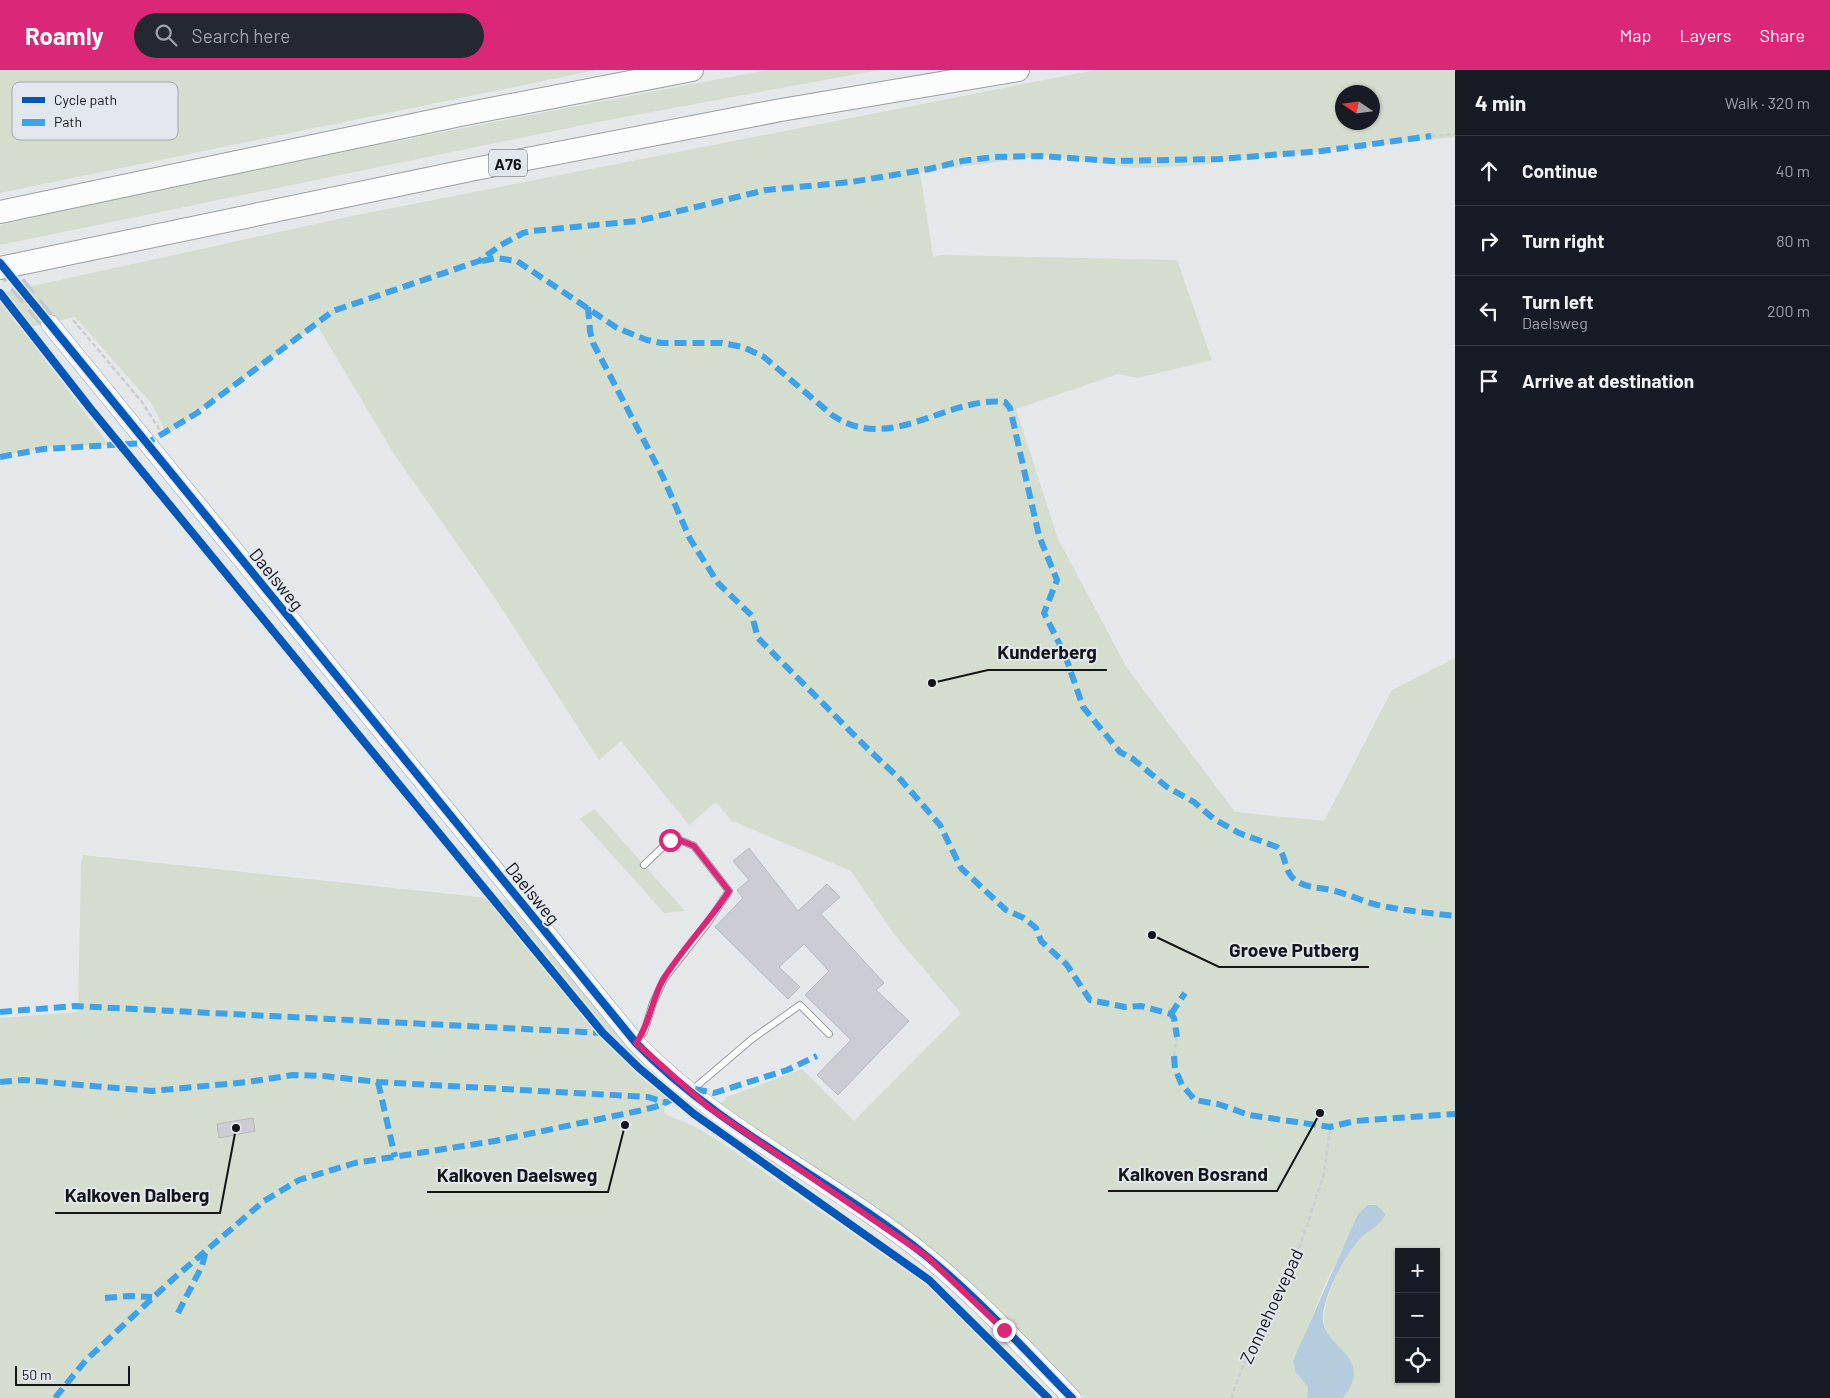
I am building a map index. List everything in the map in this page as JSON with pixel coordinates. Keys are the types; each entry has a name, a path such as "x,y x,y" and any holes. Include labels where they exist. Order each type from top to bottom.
{"highway":[{"path":"0,212 460,115 692,70"},
{"name":"A76","path":"0,268 475,169 743,117 1018,70"}],"street":[{"name":"Daelsweg","path":"50,324 636,1043 689,1092 722,1118 925,1255 979,1304 1072,1398"}],"lane":[{"path":"636,1043 644,1032 653,1003 664,979 707,924 729,891 698,850 688,843 670,840 644,865"},
{"path":"689,1092 695,1089 752,1038 800,1005 829,1034"}],"path":[{"path":"1431,136 1455,134"},
{"path":"73,320 142,402 163,436"},
{"path":"1174,1056 1177,1037"}],"green space":[{"path":"0,70 596,70 0,193"},
{"path":"768,70 879,70 603,121 0,245 0,225 191,183 383,144"},
{"path":"1095,70 1455,70 1455,137 1187,166 1135,168 1045,156 920,172 933,257 942,255 1177,260 1212,360 1138,378 1118,374 1016,409 1058,539 1127,668 1235,812 1324,821 1392,690 1455,658 1455,1398 1343,1398 1351,1383 1352,1371 1344,1352 1325,1327 1324,1317 1328,1296 1350,1251 1364,1235 1382,1221 1386,1214 1384,1210 1352,1231 1325,1284 1298,1353 1299,1377 1308,1387 1307,1398 1084,1398 937,1255 830,1177 719,1106 727,1097 802,1069 854,1121 961,1013 894,934 851,871 732,821 716,802 689,825 621,741 599,760 493,595 392,451 317,325 167,435 152,404 75,317 22,329 109,445 59,446 0,456 0,293 357,215"},
{"path":"594,809 685,911 664,913 580,819"},
{"path":"83,855 507,900 667,1093 664,1114 696,1127 725,1145 941,1295 975,1324 1038,1398 0,1398 0,1018 78,1012 81,865"}],"water":[{"path":"1368,1205 1376,1205 1386,1214 1379,1223 1357,1242 1350,1252 1336,1275 1323,1311 1326,1331 1352,1363 1354,1373 1351,1384 1343,1398 1307,1398 1308,1387 1296,1373 1293,1361 1358,1214"}],"building":[{"path":"749,848 798,911 827,884 840,897 821,914 884,983 876,990 909,1021 838,1095 817,1075 851,1040 805,995 829,971 804,944 779,967 800,987 788,999 715,927 743,898 737,890 749,880 733,861"},
{"path":"253,1118 255,1131 219,1138 217,1124"}],"tunnel":[{"path":"0,263 50,324"}],"marked path":[{"path":"0,457 43,449 147,443 197,413 333,311 479,261 501,245 523,233 638,221 766,190 851,182 929,169 962,161 994,157 1041,156 1113,161 1220,159 1322,151 1431,136"},
{"path":"482,261 496,258 517,261 617,328 647,340 661,343 722,343 743,347 764,357 832,415 854,426 875,429 897,427 961,407 983,402 1005,402 1010,408 1039,536 1057,580 1044,613 1065,655 1083,707 1120,752 1133,759 1167,787 1194,802 1214,819 1239,833 1277,847 1291,876 1300,883 1382,906 1455,916"},
{"path":"588,307 593,343 663,477 690,539 718,583 752,616 758,638 901,780 940,825 961,868 1006,910 1024,918 1036,928 1041,941 1067,965 1090,1000 1125,1007 1141,1006 1171,1014 1174,1018 1177,1037"},
{"path":"1171,1014 1185,993"},
{"path":"0,1012 75,1006 603,1033"},
{"path":"695,1089 714,1093 787,1070 817,1056"},
{"path":"1174,1056 1175,1069 1182,1085 1195,1100 1218,1104 1249,1115 1330,1127 1355,1121 1455,1114"},
{"path":"0,1082 23,1080 152,1091 248,1082 293,1075 324,1076 378,1082 648,1097 667,1103"},
{"path":"378,1082 395,1157"},
{"path":"55,1398 86,1360 173,1279 264,1201 299,1180 355,1163 495,1141 638,1111 655,1107 678,1097"},
{"path":"178,1313 202,1266 206,1250"},
{"path":"105,1298 152,1297"}],"cycle path":[{"path":"0,263 636,1043 669,1074 740,1129 852,1202 925,1255 982,1306 1072,1398"},
{"path":"0,293 90,408 603,1033 639,1068 694,1114 929,1280 1048,1398"}],"place":[{"name":"Kunderberg","path":"932,683"},
{"name":"Groeve Putberg","path":"1152,935"},
{"name":"Kalkoven Bosrand","path":"1320,1113"},
{"name":"Kalkoven Daelsweg","path":"625,1125"},
{"name":"Kalkoven Dalberg","path":"236,1128"}],"route":[{"path":"670,840 682,841 694,846 729,891 707,924 664,979 653,1003 644,1032 636,1043 667,1073 722,1118 925,1255 1004,1330"}]}
